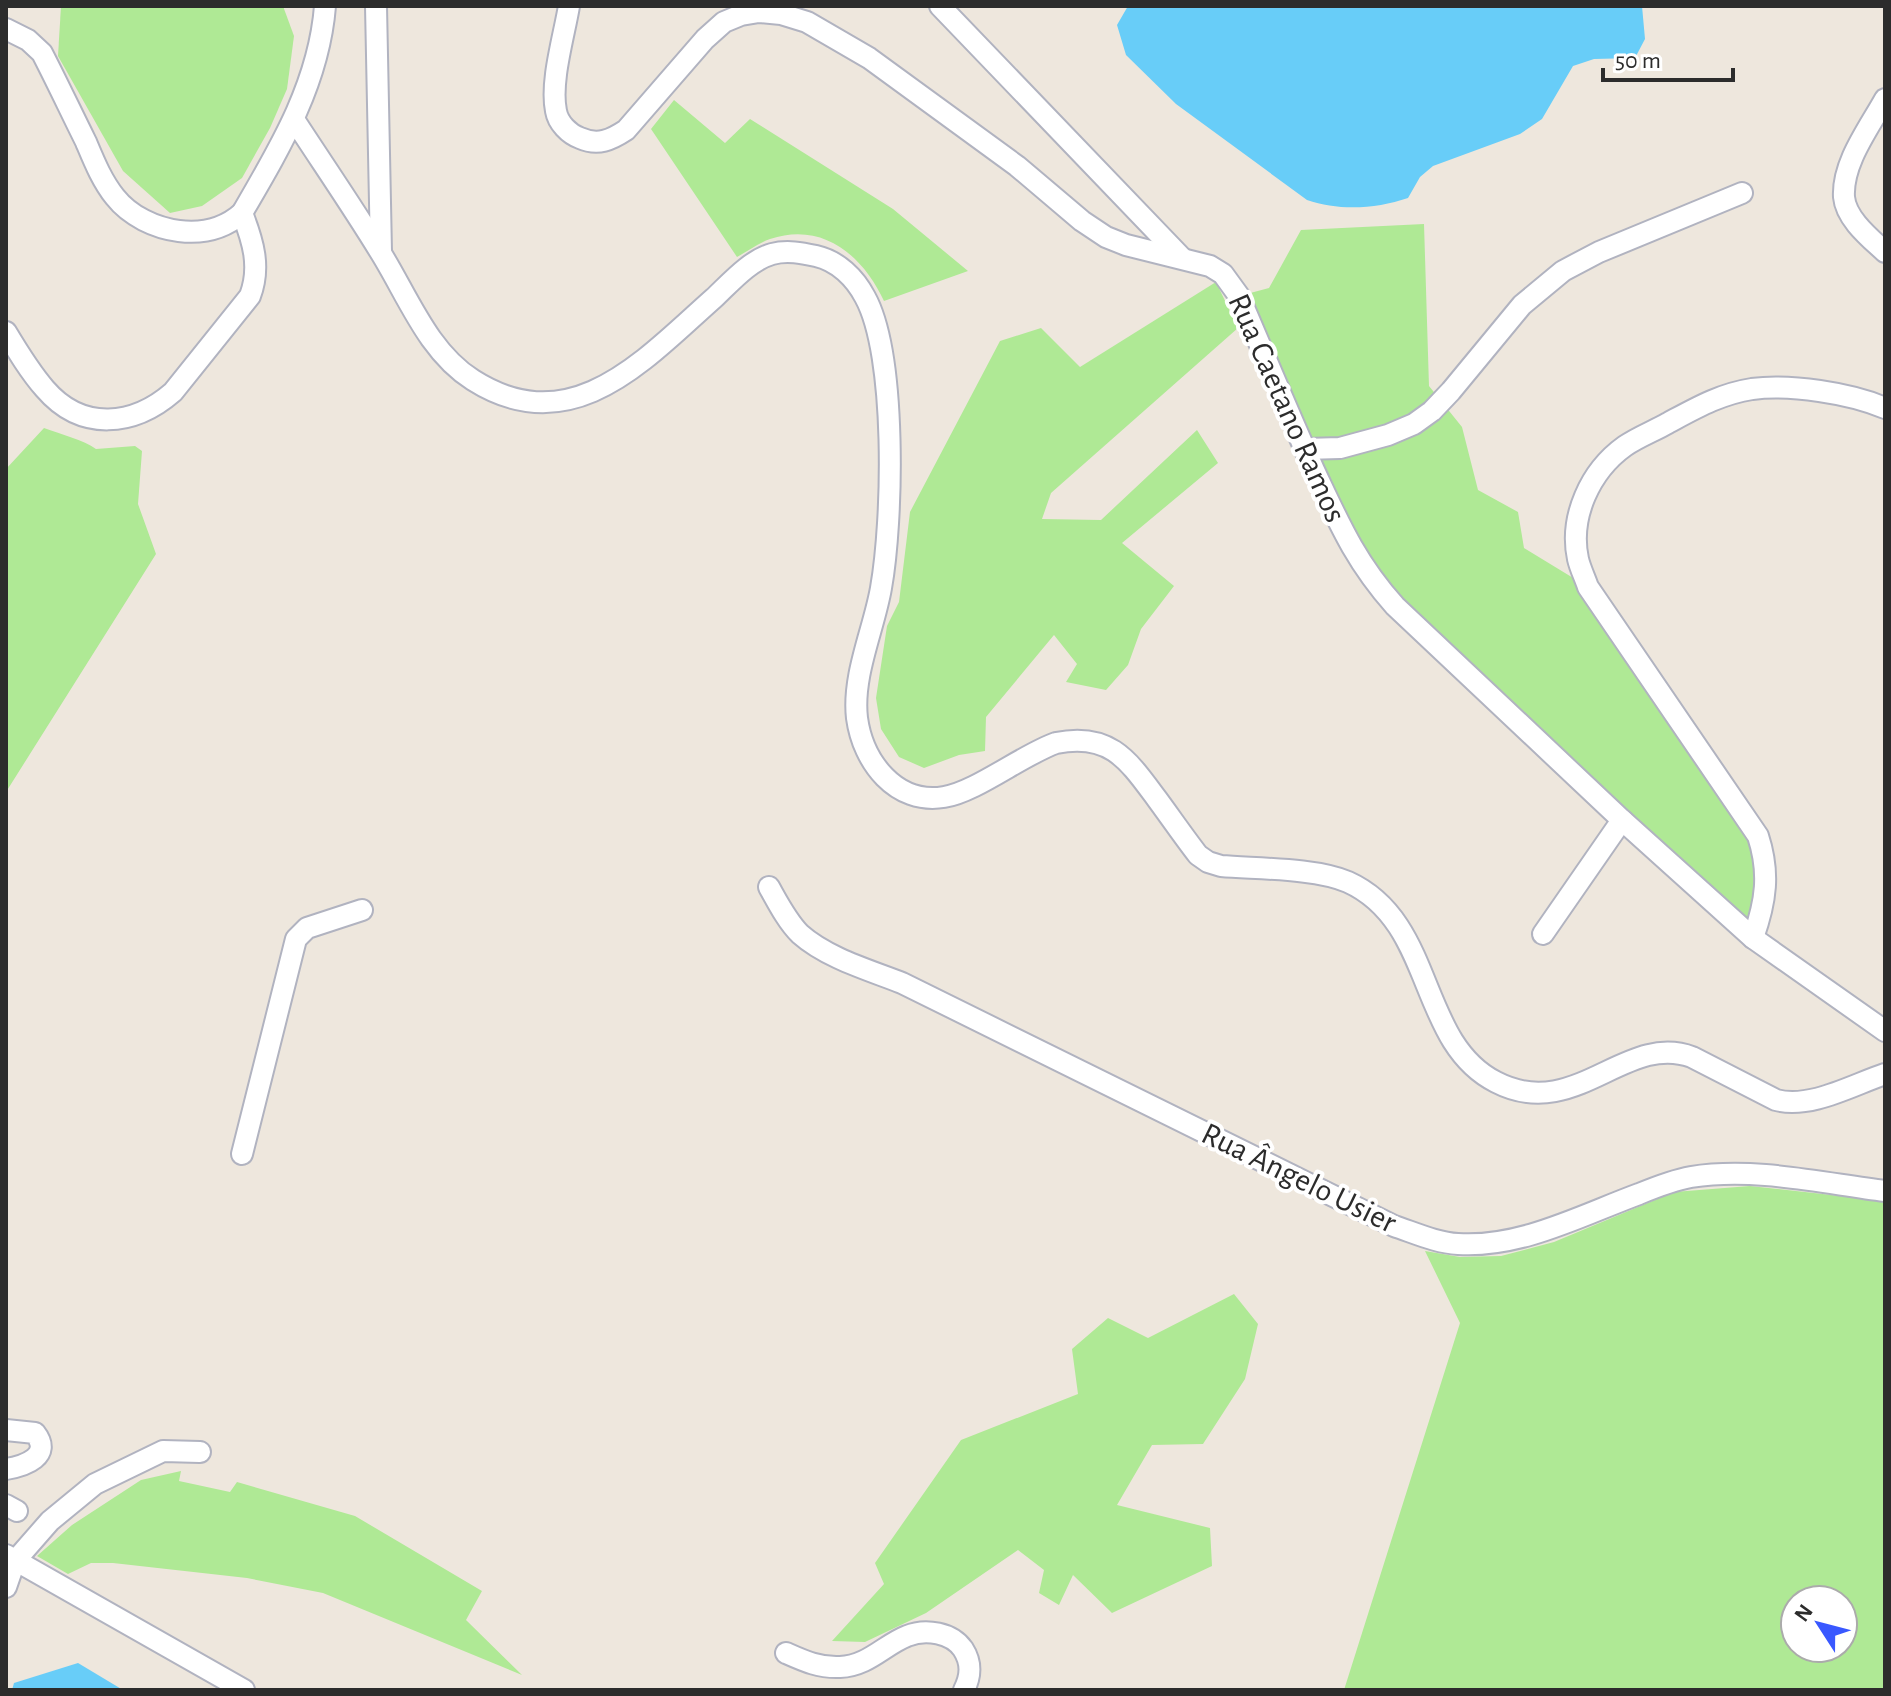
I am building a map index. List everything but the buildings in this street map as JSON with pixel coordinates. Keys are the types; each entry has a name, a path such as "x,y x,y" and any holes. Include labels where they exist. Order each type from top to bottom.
{"street":[{"path":"6,29 28,40 42,53 103,179 123,205 149,223 187,232 211,230 236,219 295,121 311,80 324,26 325,6"},
{"path":"376,6 381,252"},
{"name":"Rua Caetano Ramos","path":"569,6 555,105 556,115 565,129 579,138 596,143 611,140 626,130 705,39 724,22 750,14 781,14 807,22 869,58 1017,166 1082,221 1106,237 1210,266 1223,274 1231,282 1349,545 1369,577 1395,606 1622,820 1753,938 1885,1031"},
{"path":"940,6 1182,258"},
{"path":"1885,99 1848,167 1844,199 1860,228 1885,252"},
{"path":"295,121 381,252 431,338 450,361 473,380 519,400 570,400 619,379 744,270 771,254 797,252 823,258 839,266 856,282 877,327 886,375 889,532 881,589 859,682 857,716 863,742 876,769 892,785 911,795 946,797 1056,743 1084,740 1110,747 1124,756 1198,855 1208,862 1221,866 1325,875 1346,881 1379,900 1400,927 1461,1054 1478,1071 1514,1090 1533,1093 1565,1089 1661,1051 1678,1051 1776,1100 1789,1103 1804,1102 1885,1074"},
{"path":"1305,449 1340,448 1388,435 1414,424 1451,391 1522,305 1563,271 1599,252 1742,193"},
{"path":"6,332 47,391 61,404 82,415 102,419 123,420 141,414 159,405 173,392 250,296 256,280 252,239 236,219"},
{"path":"1753,938 1765,904 1767,880 1765,858 1758,836 1588,587 1578,561 1575,538 1578,515 1588,489 1603,465 1625,446 1719,395 1781,388 1835,394 1885,408"},
{"path":"1543,934 1622,820"},
{"name":"Rua Ângelo Usier","path":"769,887 801,934 826,951 902,983 1394,1226 1427,1237 1455,1244 1506,1241 1536,1233 1688,1177 1714,1174 1745,1173 1885,1191"},
{"path":"242,1154 296,939 307,928 362,910"},
{"path":"6,1430 35,1433 41,1442 41,1452 34,1461 6,1469"},
{"path":"6,1587 10,1558 95,1484 163,1451 200,1452"},
{"path":"10,1558 244,1690"},
{"path":"786,1653 810,1664 842,1667 876,1656 908,1635 934,1632 957,1641 968,1657 970,1676 964,1690"}],"green space":[{"path":"61,6 283,6 294,36 287,89 270,128 242,178 202,206 170,213 123,171 58,56"},
{"path":"674,100 725,143 750,119 893,209 968,271 884,301 853,257 824,239 789,235 766,241 737,257 651,129"},
{"path":"1424,224 1429,386 1462,427 1478,490 1518,512 1524,548 1588,587 1758,836 1753,938 1369,577 1239,296 1269,288 1301,230"},
{"path":"1216,282 1238,328 1051,493 1042,519 1101,520 1197,430 1218,463 1122,543 1174,586 1141,629 1128,665 1106,690 1066,682 1077,664 1054,635 986,717 985,751 959,755 924,768 899,757 881,729 876,698 887,626 899,602 910,512 1000,341 1041,328 1080,367"},
{"path":"44,428 96,449 135,446 142,451 138,504 156,554 6,792 6,469"},
{"path":"1750,1186 1885,1201 1885,1690 1344,1690 1460,1323 1425,1251 1460,1257 1501,1256 1554,1242 1674,1192"},
{"path":"1234,1294 1258,1324 1245,1379 1203,1444 1152,1445 1117,1505 1210,1528 1212,1566 1112,1613 1073,1575 1059,1605 1039,1593 1044,1570 1018,1550 926,1613 865,1642 832,1641 884,1584 875,1563 961,1440 1078,1394 1072,1349 1108,1318 1148,1338"},
{"path":"181,1471 179,1481 230,1492 237,1482 355,1516 482,1591 466,1620 522,1675 323,1593 247,1578 113,1563 91,1563 68,1574 37,1556 72,1525 141,1480"}],"water":[{"path":"1128,6 1642,6 1645,39 1635,58 1594,59 1573,66 1542,119 1520,134 1433,166 1420,177 1408,198 1370,206 1345,207 1307,200 1176,104 1126,55 1117,25"},
{"path":"78,1663 123,1690 12,1690 14,1683"}]}
